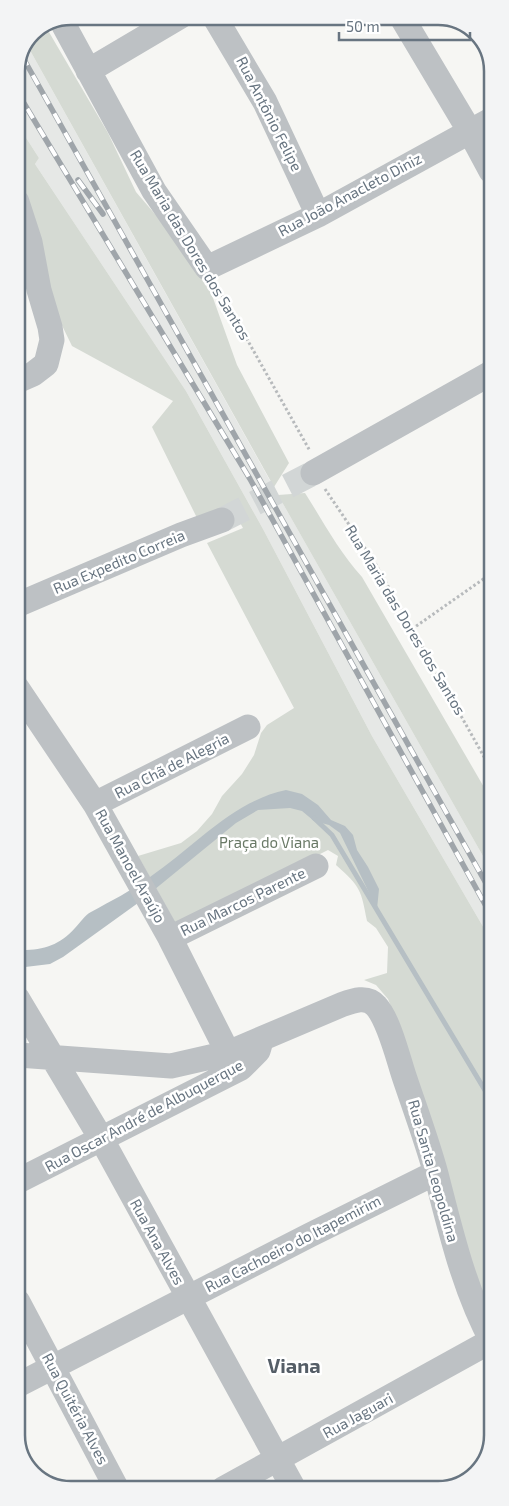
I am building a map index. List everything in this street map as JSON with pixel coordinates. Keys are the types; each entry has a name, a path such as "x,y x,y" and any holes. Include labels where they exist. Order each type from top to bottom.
{"street":[{"path":"88,71 166,25"},
{"name":"Rua Antônio Felipe","path":"220,25 248,69 318,215"},
{"path":"407,25 480,125 484,142"},
{"name":"Rua Maria das Dores dos Santos","path":"64,26 154,191 207,268"},
{"name":"Rua João Anacleto Diniz","path":"207,268 318,215 480,125"},
{"path":"25,228 30,242 38,290 50,327 52,340 46,364 25,378"},
{"path":"316,471 484,377"},
{"name":"Rua Expedito Correia","path":"25,602 181,535 222,520"},
{"name":"Rua Manoel Araújo","path":"25,700 95,804 170,938 228,1054"},
{"name":"Rua Chã de Alegria","path":"95,804 248,727"},
{"name":"Rua Marcos Parente","path":"170,938 316,866"},
{"name":"Rua Santa Leopoldina","path":"261,1041 341,1004 358,1000 370,1000 377,1006 383,1017 436,1173 452,1239 473,1301 484,1325"},
{"name":"Rua Ana Alves","path":"25,1010 102,1140 290,1481"},
{"path":"25,1056 171,1066 228,1054 261,1041"},
{"name":"Rua Oscar André de Albuquerque","path":"25,1178 241,1068 258,1051 261,1041"},
{"name":"Rua Cachoeiro do Itapemirim","path":"25,1382 436,1173"},
{"name":"Rua Quitéria Alves","path":"25,1315 113,1481"},
{"name":"Rua Jaguari","path":"238,1481 484,1346"}],"path":[{"name":"Rua Maria das Dores dos Santos","path":"207,268 316,471 374,564 484,757"},
{"path":"412,629 484,580"}],"shaded area":[{"path":"30,50 278,495 484,858 484,928 372,736 263,529 186,391 35,164 39,158 25,136 25,71"},
{"path":"286,790 302,794 318,805 331,820 345,826 353,835 357,850 379,889 377,909 340,833 329,825 314,821 302,811 290,808 258,810 236,823 138,903 63,957 50,964 25,967 25,950 49,946 63,939 89,913 143,882 231,814 267,796"}],"green space":[{"path":"48,31 108,133 136,192 203,270 237,365 289,463 274,487 30,50 38,38"},
{"name":"Praça do Viana","path":"25,136 39,158 35,164 186,391 263,529 372,736 484,928 484,1297 476,1279 410,1056 388,999 376,985 364,980 387,973 388,947 376,928 367,921 359,890 351,879 336,865 338,856 328,850 177,926 138,856 181,843 197,831 212,814 222,796 242,774 254,755 261,733 267,725 294,708 207,543 243,528 231,507 198,520 152,427 173,401 72,346 53,307 25,196"},
{"path":"305,493 339,547 362,577 484,787 484,858 278,495"}],"waterway":[{"path":"314,818 332,835 484,1089"}],"tunnel":[{"path":"222,520 313,473"}],"railway":[{"path":"26,63 484,880"},
{"path":"25,105 250,479 484,903"},
{"path":"78,180 103,214"}],"district":[{"name":"Viana","path":"294,1366"}]}
